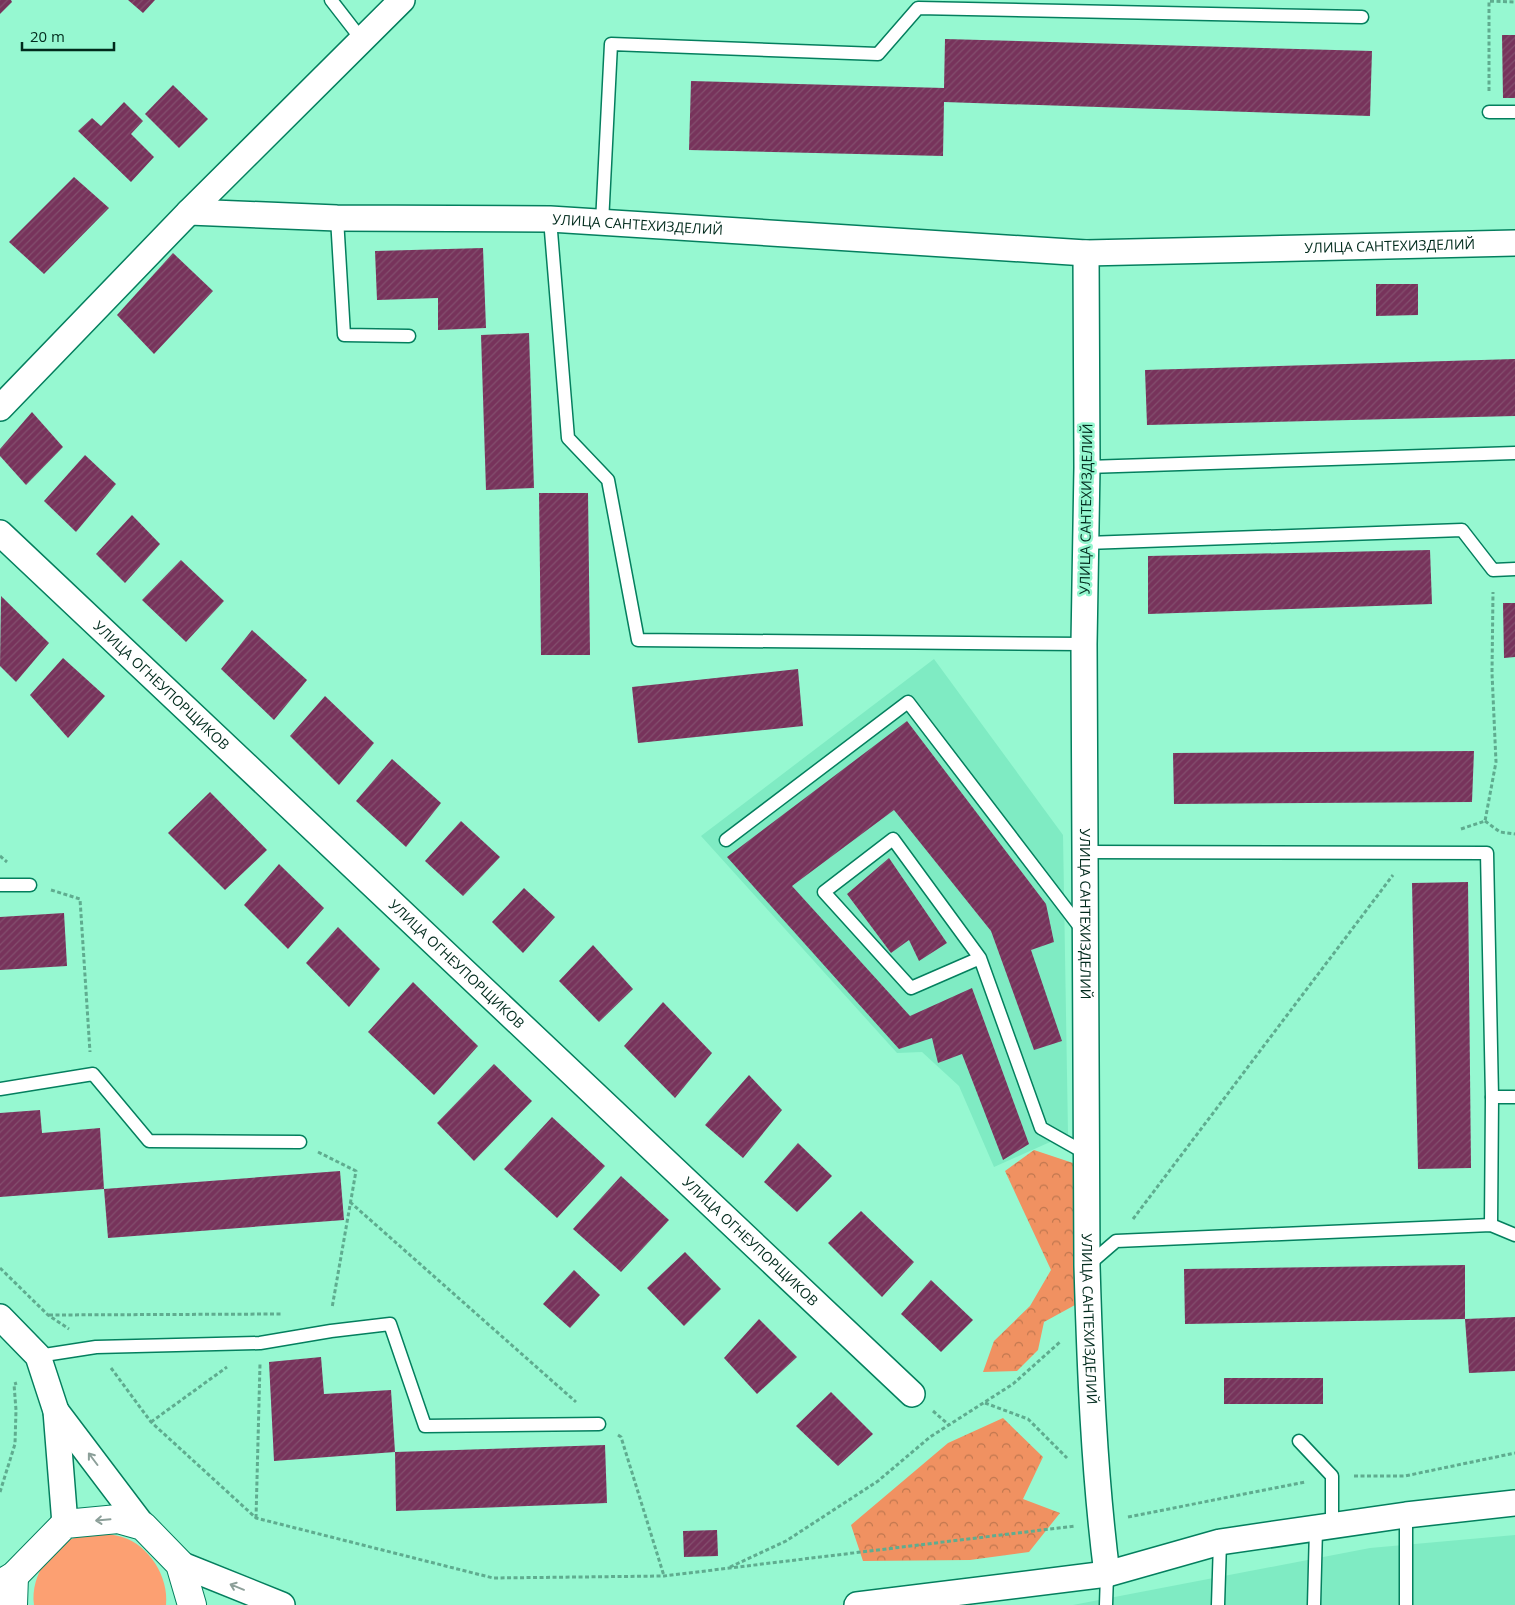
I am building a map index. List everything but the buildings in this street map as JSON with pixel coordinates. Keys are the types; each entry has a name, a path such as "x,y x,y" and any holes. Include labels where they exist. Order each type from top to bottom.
{"street":[{"path":"0,408 189,212 402,0"},
{"name":"УЛИЦА САНТЕХИЗДЕЛИЙ","path":"189,212 337,218 550,219 602,224 1086,253 1515,243"},
{"name":"УЛИЦА САНТЕХИЗДЕЛИЙ","path":"1086,253 1087,467 1084,644 1087,1266 1089,1348 1100,1523 1107,1574"},
{"name":"УЛИЦА ОГНЕУПОРЩИКОВ","path":"0,533 912,1394"},
{"path":"0,1318 38,1356 56,1411 65,1524"},
{"path":"56,1411 143,1526 180,1564 282,1605"},
{"path":"857,1605 1107,1574 1220,1542 1406,1515 1515,1503"},
{"path":"13,1605 7,1580 65,1524 118,1519 143,1526"},
{"path":"180,1564 192,1605"}],"lane":[{"path":"331,0 362,40"},
{"path":"602,224 611,44 878,54 918,8 1362,16"},
{"path":"1489,112 1515,112"},
{"path":"337,218 344,336 409,336"},
{"path":"550,219 568,438 608,480 638,640 1084,644"},
{"path":"1087,467 1515,453"},
{"path":"1086,543 1462,530 1493,570 1515,569"},
{"path":"726,840 908,702 1086,934"},
{"path":"980,958 911,988 824,892 893,838 980,958 1041,1128 1087,1154"},
{"path":"1086,852 1487,853 1492,1097 1491,1225"},
{"path":"0,885 30,885"},
{"path":"0,1089 93,1074 149,1141 300,1142"},
{"path":"1492,1097 1515,1097"},
{"path":"1087,1266 1116,1241 1491,1225 1515,1235"},
{"path":"38,1356 96,1347 260,1344 331,1331 390,1324 426,1426 599,1424"},
{"path":"1299,1440 1332,1476 1314,1605"},
{"path":"1406,1515 1406,1605"},
{"path":"1218,1605 1220,1542"},
{"path":"1106,1605 1107,1574"}],"path":[{"path":"1489,112 1489,2 1515,2"},
{"path":"1486,821 1496,762 1492,673 1493,570"},
{"path":"1457,830 1486,821"},
{"path":"1486,821 1500,832 1515,834"},
{"path":"1116,1241 1395,872 1399,853"},
{"path":"30,885 80,899 90,1058 93,1074"},
{"path":"300,1142 356,1171 331,1314 331,1331"},
{"path":"350,1202 599,1424 621,1437 664,1576"},
{"path":"0,1268 48,1315 96,1347 150,1422 256,1518 493,1578 664,1576 727,1569 1100,1523 1332,1476 1405,1476 1515,1453"},
{"path":"48,1315 292,1314"},
{"path":"727,1569 786,1541 878,1482 930,1437 1013,1384 1061,1342"},
{"path":"150,1422 260,1344"},
{"path":"256,1518 260,1344"},
{"path":"984,1403 1028,1419 1098,1488"}],"shaded area":[{"path":"934,659 1063,835 1068,1134 994,1167 959,1086 922,1052 897,1053 701,836"},
{"path":"103,1533 120,1536 132,1541 149,1555 161,1573 166,1594 166,1605 34,1605 36,1582 40,1571 53,1552 72,1539 88,1534"},
{"path":"1515,1535 1515,1605 1073,1605 1370,1548"}],"green space":[{"path":"1034,1150 1076,1164 1075,1305 1044,1322 1038,1350 1017,1371 983,1372 994,1341 1030,1306 1051,1270 1005,1171"},
{"path":"1003,1418 1043,1457 1023,1499 1060,1513 1029,1552 970,1560 863,1561 851,1525 948,1443"}]}
